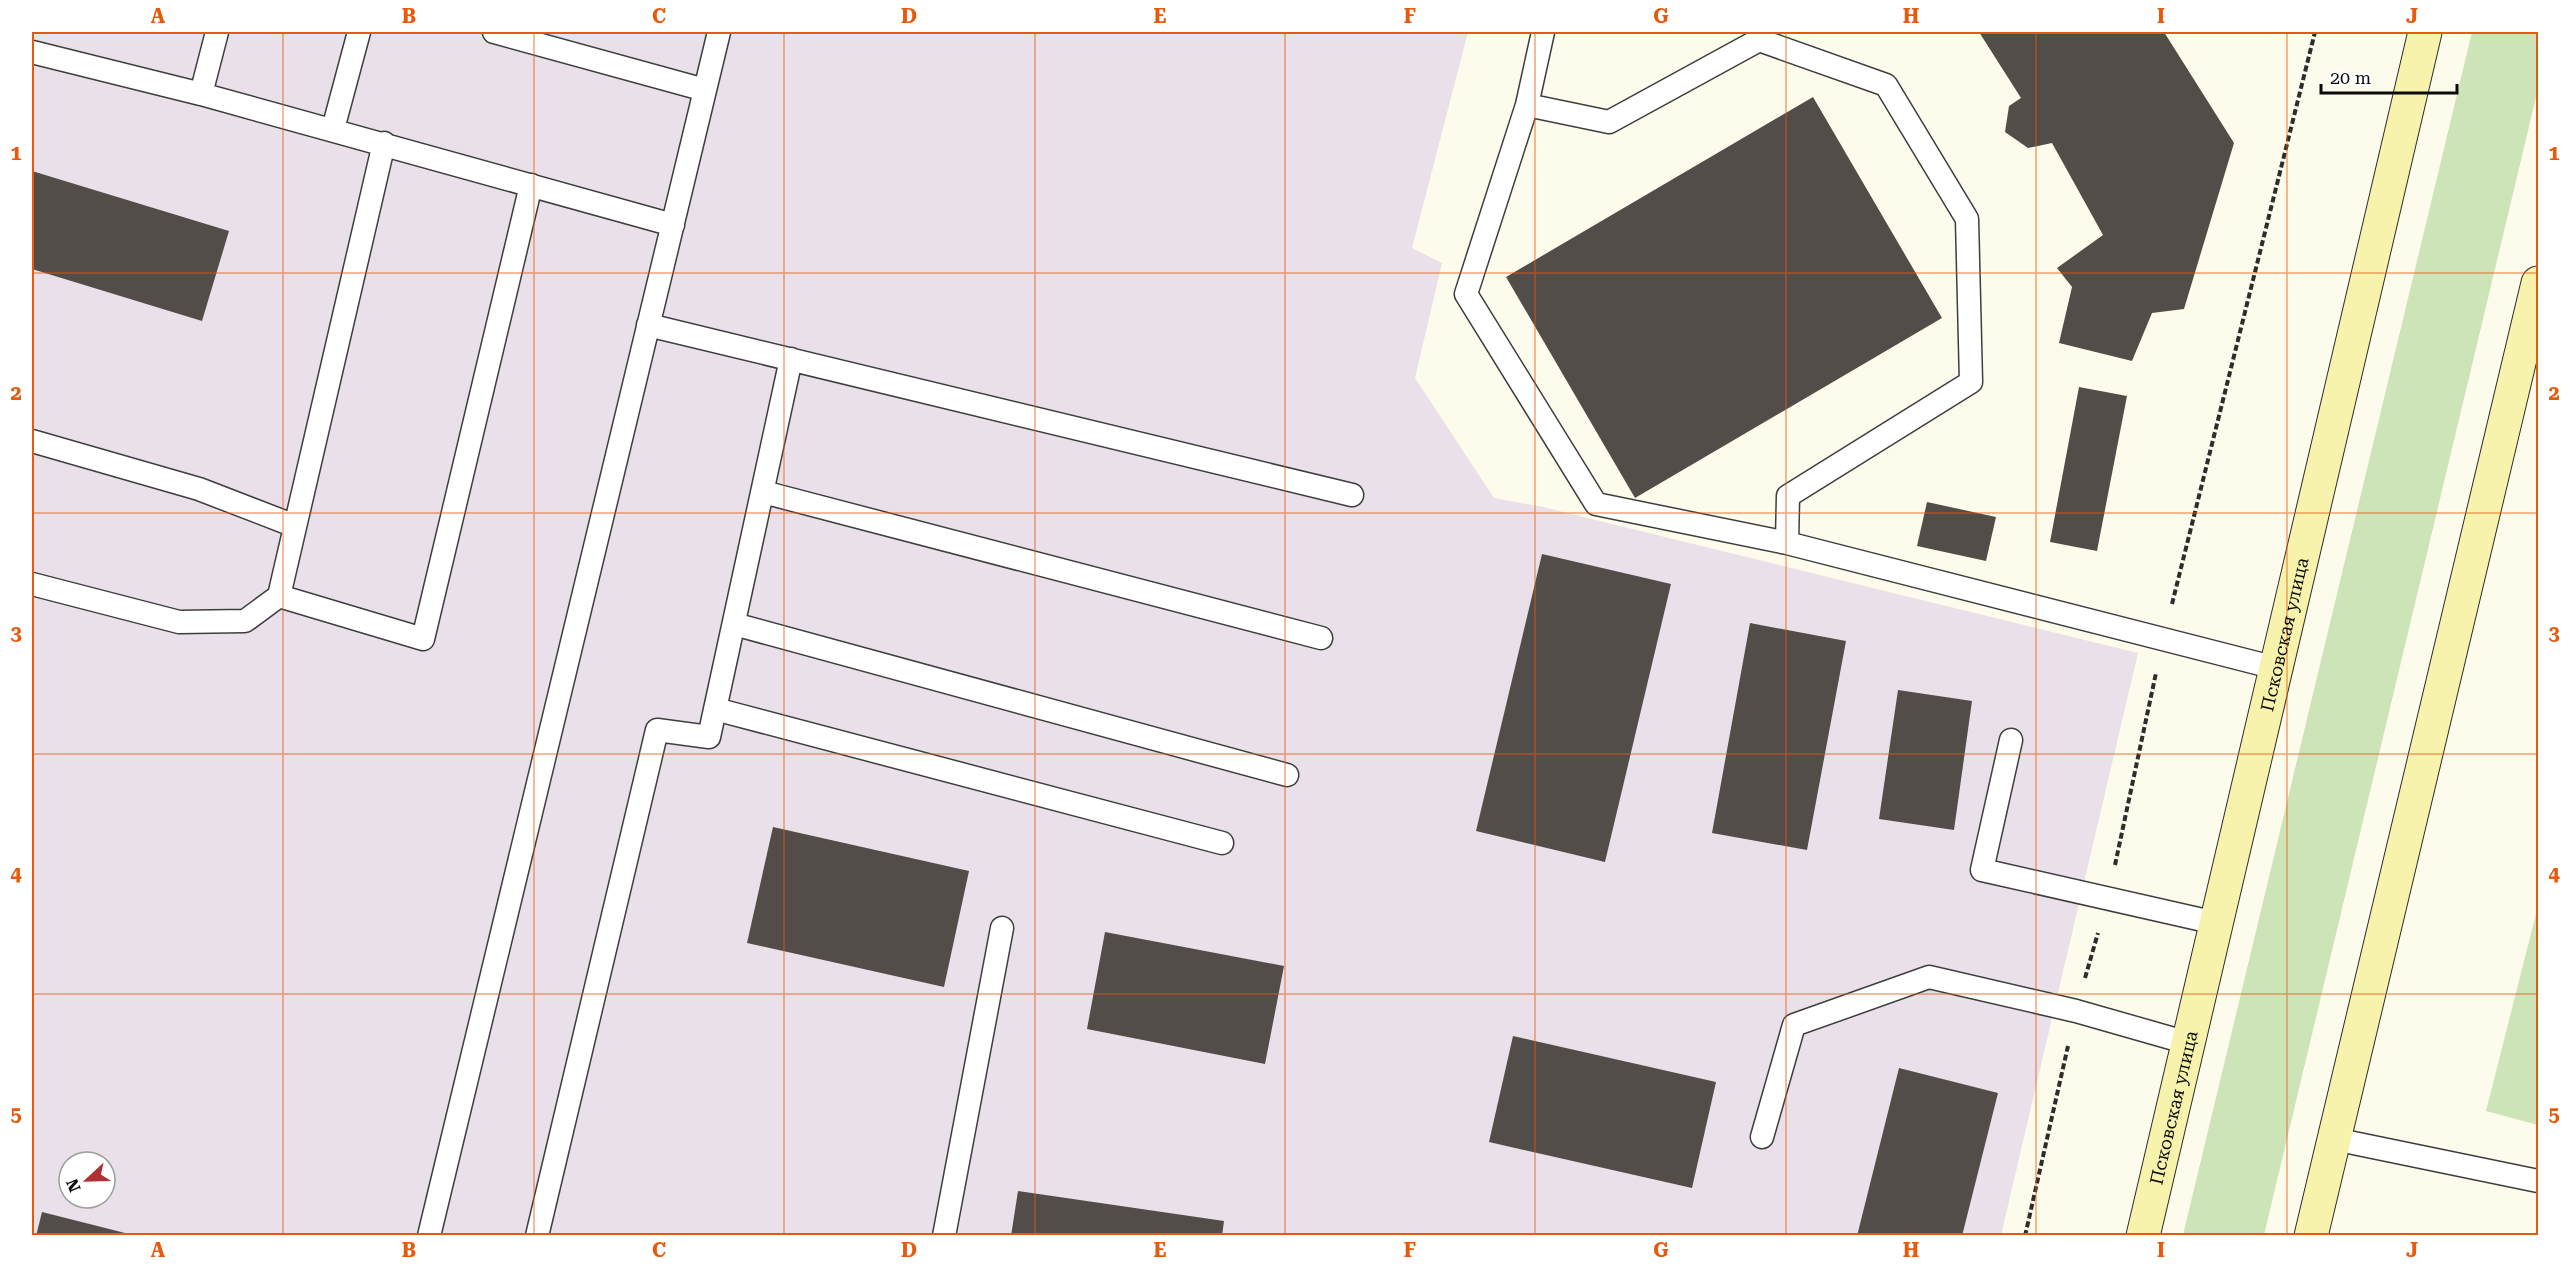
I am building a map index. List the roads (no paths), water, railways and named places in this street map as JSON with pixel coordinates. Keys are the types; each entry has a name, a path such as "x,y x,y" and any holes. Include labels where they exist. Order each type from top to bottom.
{"main road":[{"name":"Псковская улица","path":"2143,1236 2425,32"},
{"path":"2311,1236 2538,283"}],"lane":[{"path":"201,94 217,32"},
{"path":"333,129 358,32"},
{"path":"494,32 705,90"},
{"path":"429,1236 719,32"},
{"path":"1544,32 1527,105 1466,294 1596,504 1787,543 2276,668"},
{"path":"1527,105 1609,122 1759,40 1886,85 1967,219 1971,382 1788,496 1787,543"},
{"path":"32,52 333,129 673,225"},
{"path":"32,584 179,622 245,621 279,596 384,143"},
{"path":"279,596 423,639 531,184"},
{"path":"648,325 1352,495"},
{"path":"537,1236 657,729 709,737 791,359"},
{"path":"32,441 199,489 295,526"},
{"path":"763,492 1321,638"},
{"path":"734,624 1287,775"},
{"path":"715,710 1222,843"},
{"path":"2011,740 1982,870 2216,923"},
{"path":"944,1236 1002,928"},
{"path":"1762,1137 1794,1024 1929,977 2076,1011 2188,1043"},
{"path":"2334,1139 2538,1181"}]}
